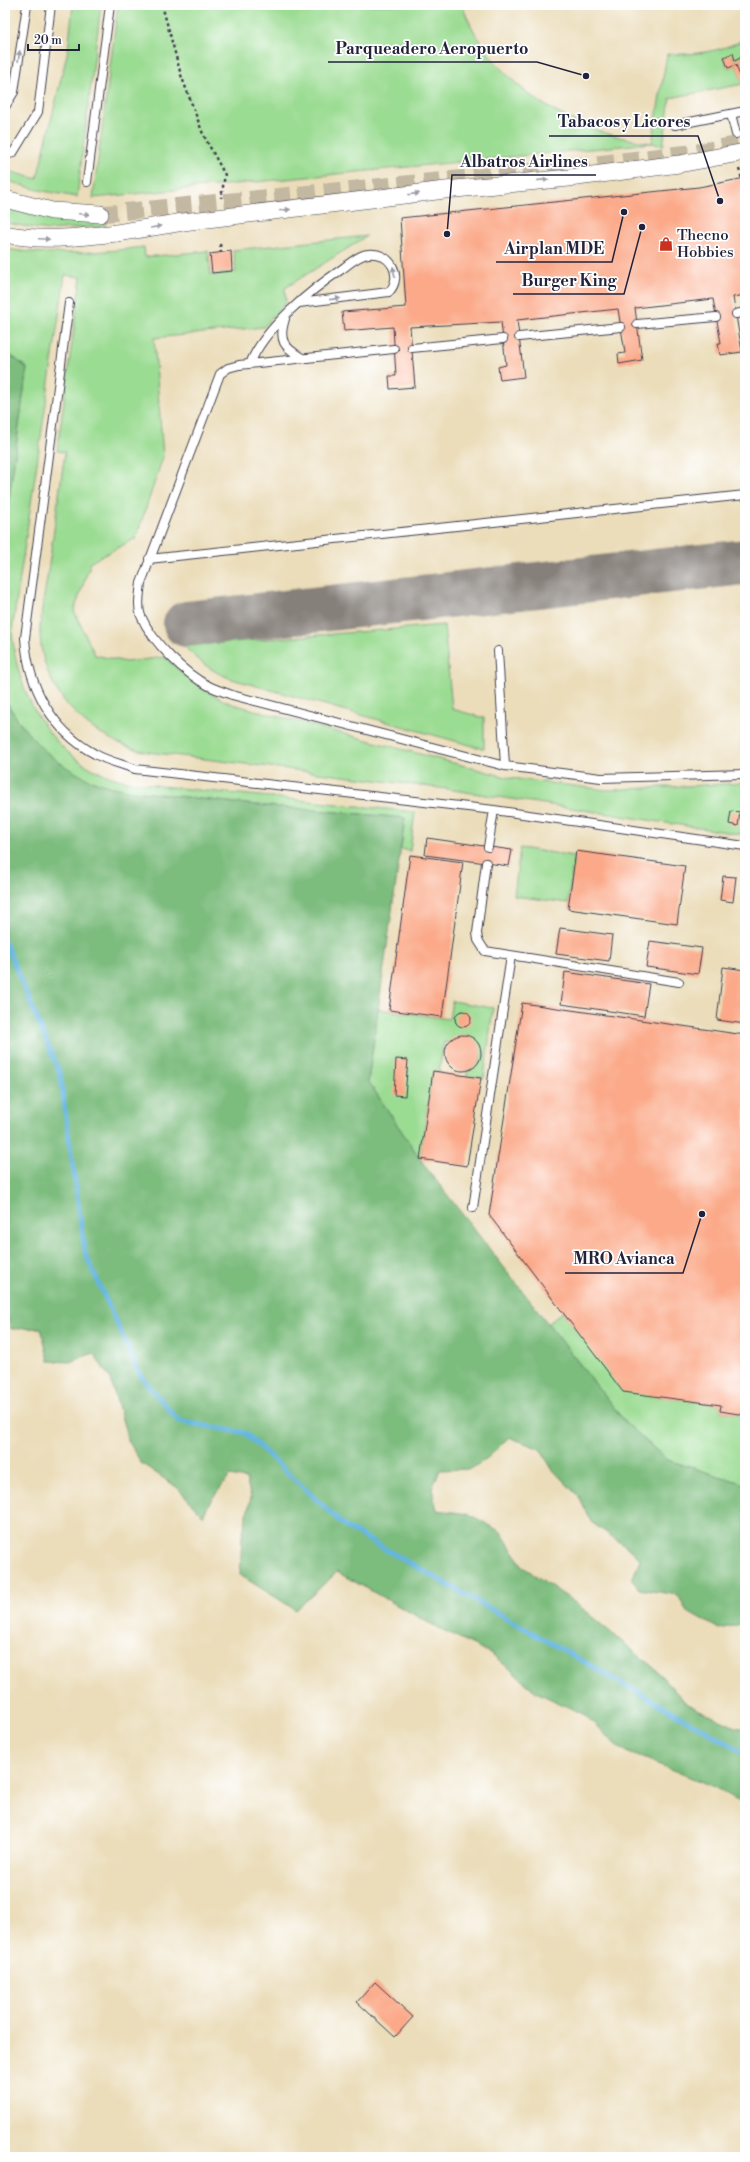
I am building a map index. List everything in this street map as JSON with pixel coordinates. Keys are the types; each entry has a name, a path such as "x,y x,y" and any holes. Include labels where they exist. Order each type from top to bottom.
{"street":[{"path":"5,234 63,239 117,233 183,222 445,190 666,166 745,152"},
{"path":"5,199 52,211 100,214"}],"lane":[{"path":"5,107 14,92 27,5"},
{"path":"5,155 13,153 38,112 52,5"},
{"path":"87,182 110,5"},
{"path":"675,125 745,112"},
{"path":"732,114 736,134"},
{"path":"250,364 260,345 299,303 316,287 363,255 377,254 383,256 393,267 395,278 393,288 389,292 299,303"},
{"path":"69,303 25,638 30,674 38,694 61,728 94,754 135,769 494,810 745,846"},
{"path":"736,314 745,312"},
{"path":"287,316 282,328 284,343 288,350 302,358"},
{"path":"637,324 716,317"},
{"path":"519,337 621,327"},
{"path":"412,348 503,339"},
{"path":"394,349 250,364 228,368 220,374 148,559 141,583 139,599 141,615 152,636 177,663 209,686 232,695 505,766 601,778 745,774"},
{"path":"148,559 745,495"},
{"path":"498,651 505,766"},
{"path":"488,847 494,810"},
{"path":"486,863 478,940 486,951 679,982"},
{"path":"473,1208 511,956"}],"path":[{"path":"162,5 181,76 204,134 225,175 221,198"},
{"path":"740,5 745,13"},
{"path":"220,244 221,253"}],"green space":[{"path":"73,5 101,5 77,197 38,190 5,180 5,170 37,179 68,50"},
{"path":"118,5 462,5 475,33 493,59 514,81 538,100 564,116 592,128 622,137 652,143 93,198"},
{"path":"743,40 745,55 735,61 733,54 724,57 728,68 736,65 743,84 670,98 663,146 652,143 667,54 706,52"},
{"path":"5,207 44,216 82,218 109,217 105,226 48,230 5,223"},
{"path":"367,236 285,288 286,302 264,327 154,338 163,457 136,538 91,562 74,611 95,655 126,662 165,657 196,684 232,704 510,778 606,790 745,783 745,835 440,788 148,752 127,746 106,737 88,724 72,709 58,692 48,672 42,650 40,627 65,452 57,451 81,277 65,275 12,631 20,676 38,717 51,735 67,751 85,765 106,775 119,779 191,789 415,812 410,851 401,849 405,818 206,800 115,788 91,781 68,769 46,753 36,744 12,711 5,699 5,527 27,368 5,351 5,249 74,253 144,247 145,257 208,251 211,275 236,272 233,250"},
{"path":"5,351 27,368 5,527"},
{"path":"444,625 452,709 484,718 484,749 235,680 208,667 184,646"},
{"path":"5,699 28,733 46,752 80,775 115,788 262,806 405,818 368,1081 427,1169 625,1422 667,1460 745,1484 745,1623 719,1629 686,1610 678,1595 639,1589 632,1580 640,1559 631,1550 591,1522 579,1497 552,1469 540,1449 509,1437 490,1456 471,1469 440,1470 432,1489 437,1510 469,1514 501,1532 522,1566 574,1602 654,1668 687,1704 735,1727 745,1729 745,1804 714,1787 619,1748 585,1715 536,1692 492,1654 429,1623 337,1572 296,1610 240,1575 242,1536 251,1497 246,1479 230,1476 211,1500 203,1516 178,1488 141,1463 128,1440 110,1378 93,1353 70,1362 49,1361 41,1328 11,1329 5,1312"},
{"path":"520,848 574,856 568,903 514,896"},
{"path":"452,1001 493,1008 484,1078 467,1076 467,1070 476,1065 480,1058 478,1044 472,1038 465,1035 457,1037 449,1043 444,1042 439,1072 433,1071 420,1159 368,1081 378,1009 449,1019"},
{"path":"562,1312 634,1393 721,1405 720,1411 745,1415 745,1484 667,1460 625,1422 548,1324"}],"building":[{"path":"733,53 735,61 745,55 745,90 736,65 728,68 724,57"},
{"path":"745,178 745,295 733,297 742,352 720,355 718,343 721,343 713,299 635,308 642,360 619,364 618,354 625,353 618,309 517,320 524,377 500,380 498,367 506,365 501,322 410,327 415,387 390,389 389,376 396,376 393,327 344,331 342,312 406,307 400,218 699,187"},
{"path":"231,251 232,271 212,273 210,254"},
{"path":"731,811 740,812 738,826 729,824"},
{"path":"427,838 512,850 509,866 425,855"},
{"path":"576,851 685,866 677,924 568,909"},
{"path":"410,855 463,862 442,1017 389,1010"},
{"path":"723,876 736,877 733,902 720,900"},
{"path":"560,928 612,935 609,961 556,954"},
{"path":"650,941 702,948 698,974 646,967"},
{"path":"723,967 745,970 745,1024 717,1020"},
{"path":"565,972 649,984 644,1016 561,1004"},
{"path":"522,1003 745,1035 745,1415 720,1411 721,1405 623,1392 489,1215"},
{"path":"463,1011 469,1013 471,1019 469,1025 463,1027 457,1025 455,1019 457,1013"},
{"path":"463,1035 473,1038 478,1043 481,1053 478,1063 473,1068 463,1071 453,1068 448,1063 445,1053 448,1043 453,1038"},
{"path":"396,1059 408,1060 405,1096 394,1095"},
{"path":"433,1071 481,1078 467,1166 420,1159"},
{"path":"375,1982 413,2017 395,2037 357,2002"}],"waterway":[{"path":"5,942 60,1074 85,1253 141,1377 179,1421 245,1433 346,1527 745,1753"}],"taxiway":[{"path":"186,624 745,562"}],"tunnel":[{"path":"100,214 528,172 698,152 745,143"}],"place":[{"name":"Parqueadero Aeropuerto","path":"586,76"},
{"name":"Tabacos y Licores","path":"720,201"},
{"name":"Airplan MDE","path":"624,212"},
{"name":"Burger King","path":"642,227"},
{"name":"Albatros Airlines","path":"447,234"},
{"name":"Thecno Hobbies","path":"666,244"},
{"name":"MRO Avianca","path":"702,1214"}]}
